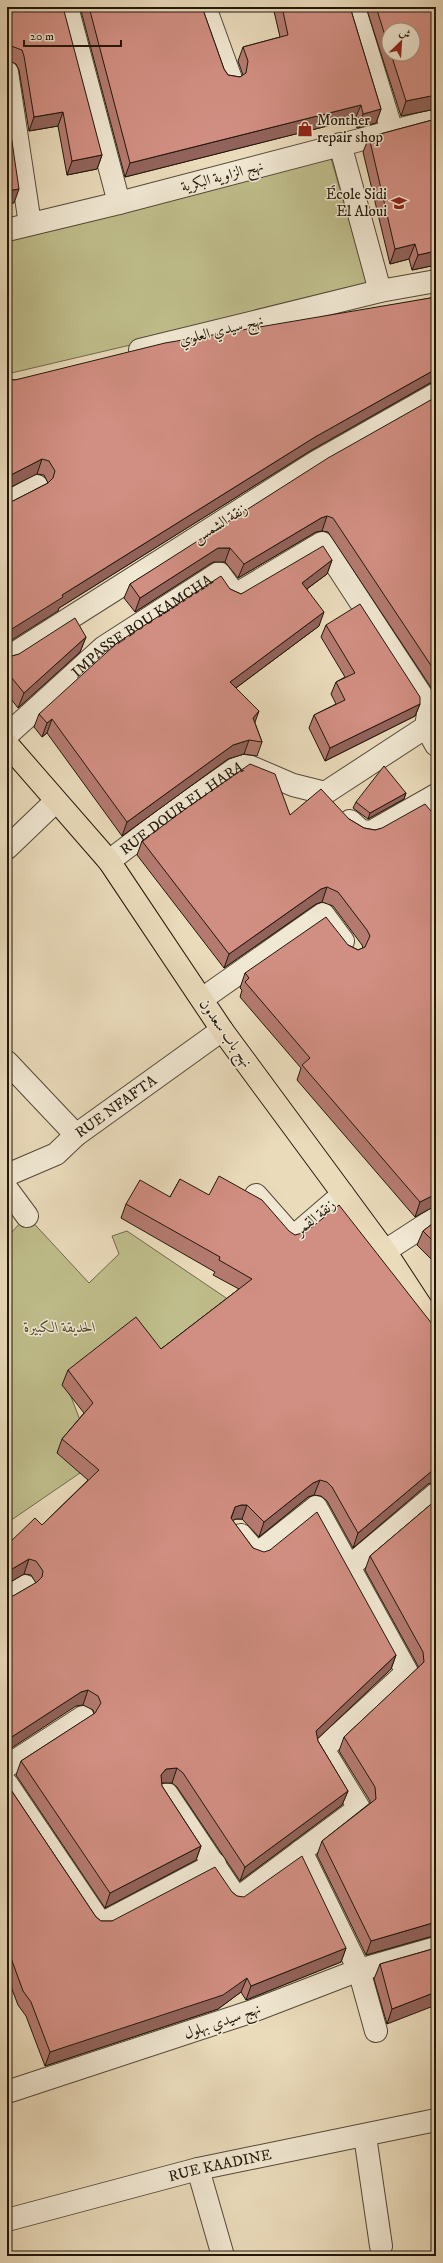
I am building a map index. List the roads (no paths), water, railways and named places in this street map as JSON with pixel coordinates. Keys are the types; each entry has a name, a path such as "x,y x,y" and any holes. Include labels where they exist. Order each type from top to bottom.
{"main road":[{"name":"نهج باب سعدون","path":"7,744 109,861 222,1030 385,1251 434,1322"}],"street":[{"path":"67,7 118,203"},
{"path":"205,7 230,79"},
{"path":"354,7 392,131"},
{"path":"7,72 30,224"},
{"name":"نهج الزاوية البكرية","path":"7,230 118,203 436,120"},
{"path":"340,144 380,292"},
{"name":"نهج سيدي العلوي","path":"124,354 380,292 436,281"},
{"name":"زنقة الشمس","path":"7,658 316,462 436,394"},
{"path":"7,503 37,486"},
{"name":"IMPASSE BOU KAMCHA","path":"7,735 104,647 219,573 235,595 322,542 429,707 431,736"},
{"path":"431,736 325,794 356,828 367,832 371,832 436,795"},
{"name":"RUE DOUR EL HARA","path":"109,861 175,811 235,769 243,766 251,767 293,785 325,794"},
{"path":"7,848 56,801"},
{"path":"202,999 323,914 352,952"},
{"name":"RUE NFAFTA","path":"7,1175 56,1154 76,1134 222,1030"},
{"path":"7,1062 76,1134"},
{"path":"7,1189 27,1216"},
{"name":"زنقة القمر","path":"256,1195 293,1237 343,1194"},
{"path":"385,1251 436,1218"},
{"path":"350,1566 436,1494"},
{"path":"167,1794 237,1899 360,1808 323,1750 407,1672 350,1566 316,1507 257,1554 238,1531"},
{"path":"7,1598 25,1586"},
{"path":"7,1766 83,1717"},
{"path":"7,1784 100,1924 215,1864"},
{"path":"301,1852 359,1970 376,2031"},
{"name":"نهج سيدي بهلول","path":"7,2092 250,2012 359,1970 436,1948"},
{"name":"RUE KAADINE","path":"7,2220 198,2169 365,2136 436,2120"},
{"path":"365,2136 381,2246"},
{"path":"198,2169 223,2256"}],"place":[{"name":"Monther repair shop","path":"305,129"},
{"name":"École Sidi El Aloui","path":"399,203"}],"park label":[{"name":"الحديقة الكبيرة","path":"60,1327"}]}
